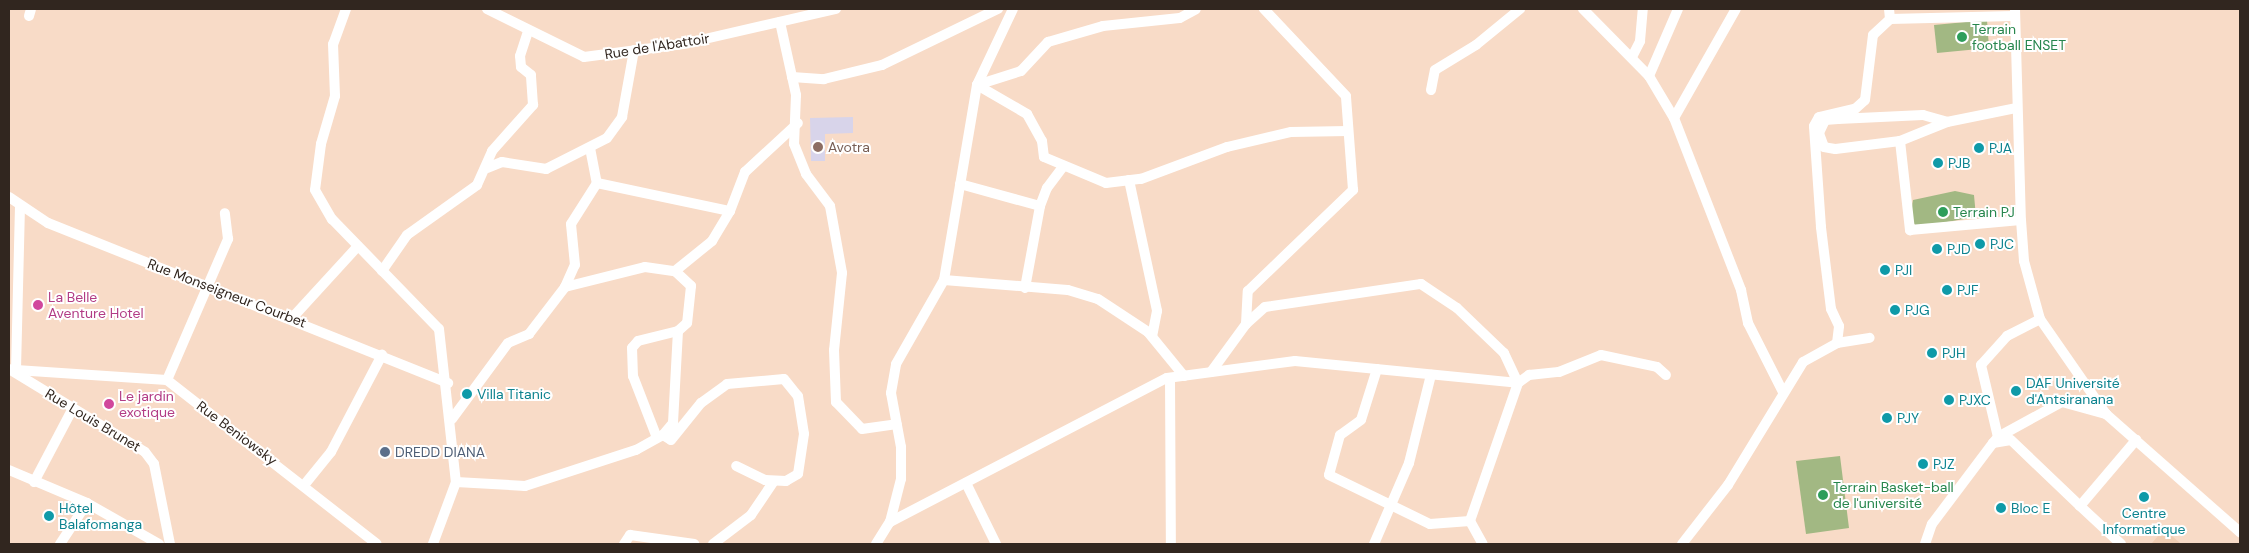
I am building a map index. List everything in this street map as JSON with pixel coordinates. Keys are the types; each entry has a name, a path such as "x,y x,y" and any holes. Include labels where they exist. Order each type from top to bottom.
{"street":[{"path":"346,9 333,44 335,96 320,144 315,190 332,219 439,329 452,418 456,482 432,544"},
{"name":"Rue de l'Abattoir","path":"487,9 528,32 584,57 634,50 780,22 836,9"},
{"path":"792,77 824,79 882,64 998,9"},
{"path":"876,544 890,522 901,479 891,393 896,364 944,280 977,84 1013,9"},
{"path":"977,84 1021,71 1048,42 1103,26 1180,18 1196,9"},
{"path":"1246,324 1248,290 1354,190 1346,96 1264,9"},
{"path":"1431,90 1434,70 1476,45 1520,9"},
{"path":"1583,9 1649,76 1674,118 1741,290 1748,323 1783,392"},
{"path":"1632,57 1640,41 1643,9"},
{"path":"1649,76 1678,9"},
{"path":"1674,118 1736,9"},
{"path":"1837,343 1840,326 1831,310 1821,227 1814,126 1820,117 1856,109 1865,100 1873,35 1890,14 2014,12 2020,220 2024,261 2040,319 2106,414 2240,532"},
{"path":"780,22 792,77 798,122 794,144 806,174 830,206 842,273 834,350 836,402 862,429 896,424"},
{"path":"382,271 407,235 477,185 487,168 492,151 533,105 531,75 521,67 520,56 528,32"},
{"path":"487,168 502,162 546,168 590,148 617,128 634,50"},
{"path":"977,84 1027,114 1042,141 1044,158 1062,168 1106,183 1129,180 1182,167 1227,147 1291,132 1348,132"},
{"path":"1947,122 1923,116 1838,118 1825,120 1819,133 1824,147 1835,149 1900,141 1947,122 2016,108"},
{"path":"675,271 712,241 730,211 745,172 798,122"},
{"path":"1900,141 1910,230 2020,220"},
{"path":"452,418 508,343 529,334 565,287 575,265 571,224 597,183 590,148"},
{"path":"1025,288 1040,206 1047,188 1062,168"},
{"path":"1129,180 1157,312 1152,337"},
{"path":"597,183 730,211"},
{"path":"960,184 1040,206"},
{"name":"Rue Monseigneur Courbet","path":"9,197 48,223 206,287 293,317 448,383"},
{"path":"20,206 13,264 12,370 167,380 228,239 225,213"},
{"path":"293,317 358,246"},
{"path":"565,287 630,268 675,271 691,286 693,299 687,323 678,331 638,341 632,348 633,376 660,436 671,440 701,404 727,384 784,379 798,396 804,434 798,474 774,481 736,466"},
{"path":"944,280 1068,290 1098,299 1152,337 1184,376"},
{"path":"1211,372 1246,324 1265,307 1421,284 1458,308 1504,353 1518,383"},
{"path":"1996,440 1982,365 2007,336 2040,319"},
{"path":"456,482 525,486 636,450 660,436 673,423 678,331"},
{"path":"1682,544 1728,484 1783,392 1807,358 1837,343 1870,338"},
{"path":"305,484 331,452 382,355"},
{"path":"1483,544 1470,521 1518,383 1529,375 1559,372 1601,356 1657,367 1666,376"},
{"path":"890,522 1170,378 1295,361 1518,383"},
{"path":"1376,369 1361,420 1340,435 1329,475 1430,524 1470,521"},
{"name":"Rue Louis Brunet","path":"12,370 72,410 136,443 154,464 170,544"},
{"path":"1374,544 1394,507 1431,375"},
{"path":"1170,378 1171,544"},
{"name":"Rue Beniowsky","path":"167,380 305,484 377,544"},
{"path":"1925,544 1932,524 1996,440 2062,402 2106,414"},
{"path":"34,482 72,410"},
{"path":"1996,440 2011,440 2121,544"},
{"path":"2080,506 2136,440"},
{"path":"9,470 87,503 159,544"},
{"path":"712,544 751,514 774,481"},
{"path":"966,483 996,544"},
{"path":"60,544 87,503"},
{"path":"624,544 630,535 694,544"}],"shaded area":[{"name":"Avotra","path":"853,117 853,133 825,134 825,161 811,161 810,118"},
{"path":"2164,529 2180,543 2152,543"}],"green space":[{"name":"Terrain football ENSET","path":"1987,20 1989,48 1937,53 1934,25"},
{"name":"Terrain PJ","path":"1955,191 1974,195 1976,217 1917,227 1910,219 1913,200"},
{"name":"Terrain Basket-ball de l'université","path":"1840,456 1849,528 1806,534 1796,461"}],"place":[{"name":"Terrain football ENSET","path":"1962,37"},
{"name":"Avotra","path":"818,147"},
{"name":"PJA","path":"1979,148"},
{"name":"PJB","path":"1938,163"},
{"name":"Terrain PJ","path":"1943,212"},
{"name":"PJC","path":"1980,244"},
{"name":"PJD","path":"1937,249"},
{"name":"PJI","path":"1885,270"},
{"name":"PJF","path":"1947,290"},
{"name":"La Belle Aventure Hotel","path":"38,305"},
{"name":"PJG","path":"1895,310"},
{"name":"PJH","path":"1932,353"},
{"name":"DAF Université d'Antsiranana","path":"2016,391"},
{"name":"Villa Titanic","path":"467,394"},
{"name":"PJXC","path":"1949,400"},
{"name":"Le jardin exotique","path":"109,404"},
{"name":"PJY","path":"1887,418"},
{"name":"DREDD DIANA","path":"385,452"},
{"name":"PJZ","path":"1923,464"},
{"name":"Terrain Basket-ball de l'université","path":"1823,495"},
{"name":"Centre Informatique","path":"2144,497"},
{"name":"Bloc E","path":"2001,508"},
{"name":"Hôtel Balafomanga","path":"49,516"}]}
